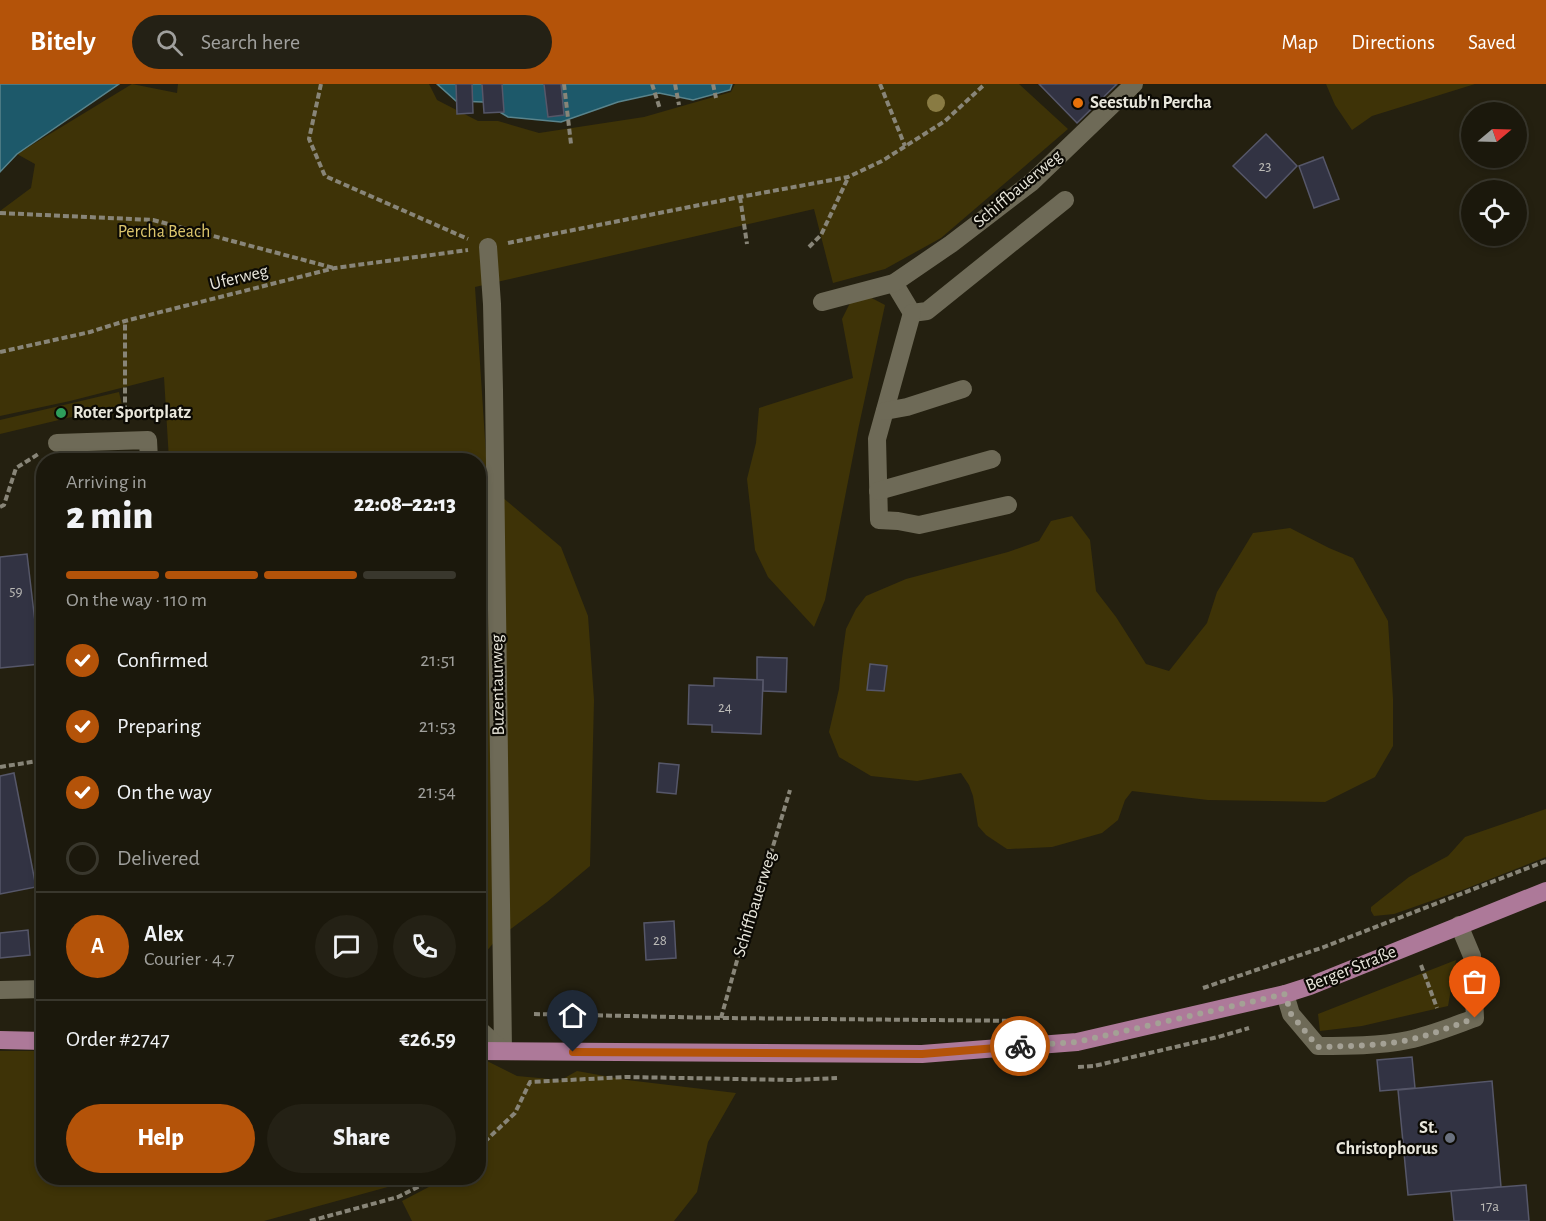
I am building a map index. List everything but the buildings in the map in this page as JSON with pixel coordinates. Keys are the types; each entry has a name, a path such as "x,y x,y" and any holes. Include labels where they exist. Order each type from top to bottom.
{"main road":[{"name":"Berger Straße","path":"486,1051 922,1054 1077,1042 1285,994 1319,983 1546,891"},
{"path":"0,1040 36,1041"}],"lane":[{"name":"Schiffbauerweg","path":"822,302 894,283 951,244 1032,182 1134,84"},
{"path":"912,313 927,311 1065,200"},
{"name":"Buzentaurweg","path":"488,248 494,390 503,1051"},
{"path":"894,283 912,313 877,439 879,520 919,525 1008,505"},
{"path":"885,411 907,407 963,389"},
{"path":"57,443 148,440 149,453"},
{"path":"878,491 992,459"},
{"path":"1285,994 1291,1014 1318,1047 1358,1046 1408,1040 1445,1030 1475,1018 1472,956 1459,925"},
{"path":"0,990 36,989"},
{"path":"486,1035 503,1051"}],"path":[{"path":"321,84 309,139 325,176 488,248"},
{"path":"564,84 571,144"},
{"path":"652,84 660,109"},
{"path":"675,84 679,105"},
{"path":"713,84 716,98"},
{"path":"880,84 905,146"},
{"name":"Uferweg","path":"0,351 90,332 335,268 488,248 848,177 882,161 945,121 985,84"},
{"path":"809,247 821,235 848,177"},
{"path":"740,197 747,244"},
{"path":"0,213 153,220 335,268"},
{"path":"125,321 126,390"},
{"path":"0,766 36,761"},
{"name":"Schiffbauerweg","path":"721,1018 745,932 790,790"},
{"path":"1200,989 1324,947 1546,861"},
{"path":"1403,916 1445,1030"},
{"path":"534,1014 1033,1021"},
{"path":"310,1221 398,1197 422,1185"}],"green space":[{"name":"Percha Beach","path":"132,84 177,93 178,84 429,84 437,100 478,121 498,121 539,133 644,117 731,92 735,84 1019,84 1068,129 941,238 885,269 833,283 814,209 475,287 486,453 169,453 164,377 0,416 0,211 31,188 35,164 17,154"},
{"path":"1326,84 1475,84 1372,116 1352,130 1335,105"},
{"path":"864,294 885,305 825,600 814,627 768,577 755,550 747,479 756,443 759,408 853,378 842,319 852,299"},
{"name":"Roter Sportplatz","path":"119,392 122,405 0,434 0,420"},
{"name":"Percha Beach","path":"486,455 488,485 561,547 588,616 594,700 590,866 496,940 486,952"},
{"path":"1072,516 1090,540 1096,591 1116,617 1146,664 1169,671 1207,623 1217,592 1253,533 1290,528 1353,558 1388,621 1393,699 1393,746 1375,777 1325,802 1208,800 1132,791 1125,800 1118,820 1102,833 1052,847 1007,849 986,835 978,826 973,796 961,773 917,781 871,776 839,757 829,732 839,689 846,629 856,609 866,596 906,579 1008,552 1039,541 1051,521"},
{"path":"1546,809 1546,857 1394,914 1374,916 1371,907 1409,877 1448,856 1465,837"},
{"path":"1456,960 1448,1006 1362,1026 1320,1031 1318,1014"},
{"path":"0,1051 36,1051 36,1185 395,1185 264,1221 0,1221"},
{"path":"486,1060 517,1076 561,1080 577,1071 627,1080 736,1093 708,1142 697,1192 674,1221 412,1221 402,1201 433,1185 486,1185"}],"water":[{"path":"0,84 119,84 17,154 0,172"},
{"path":"437,84 732,84 730,90 693,100 659,93 618,102 561,122 508,117 483,102 456,101"}],"way so far":[{"path":"1020,1046 1077,1042 1285,994 1291,1014 1318,1047 1358,1046 1408,1040 1445,1030 1475,1018"}],"place":[{"name":"Seestub'n Percha","path":"1078,103"},
{"name":"Roter Sportplatz","path":"61,413"},
{"name":"St. Christophorus","path":"1450,1138"}],"route":[{"path":"573,1052 922,1054 1020,1046"}]}
